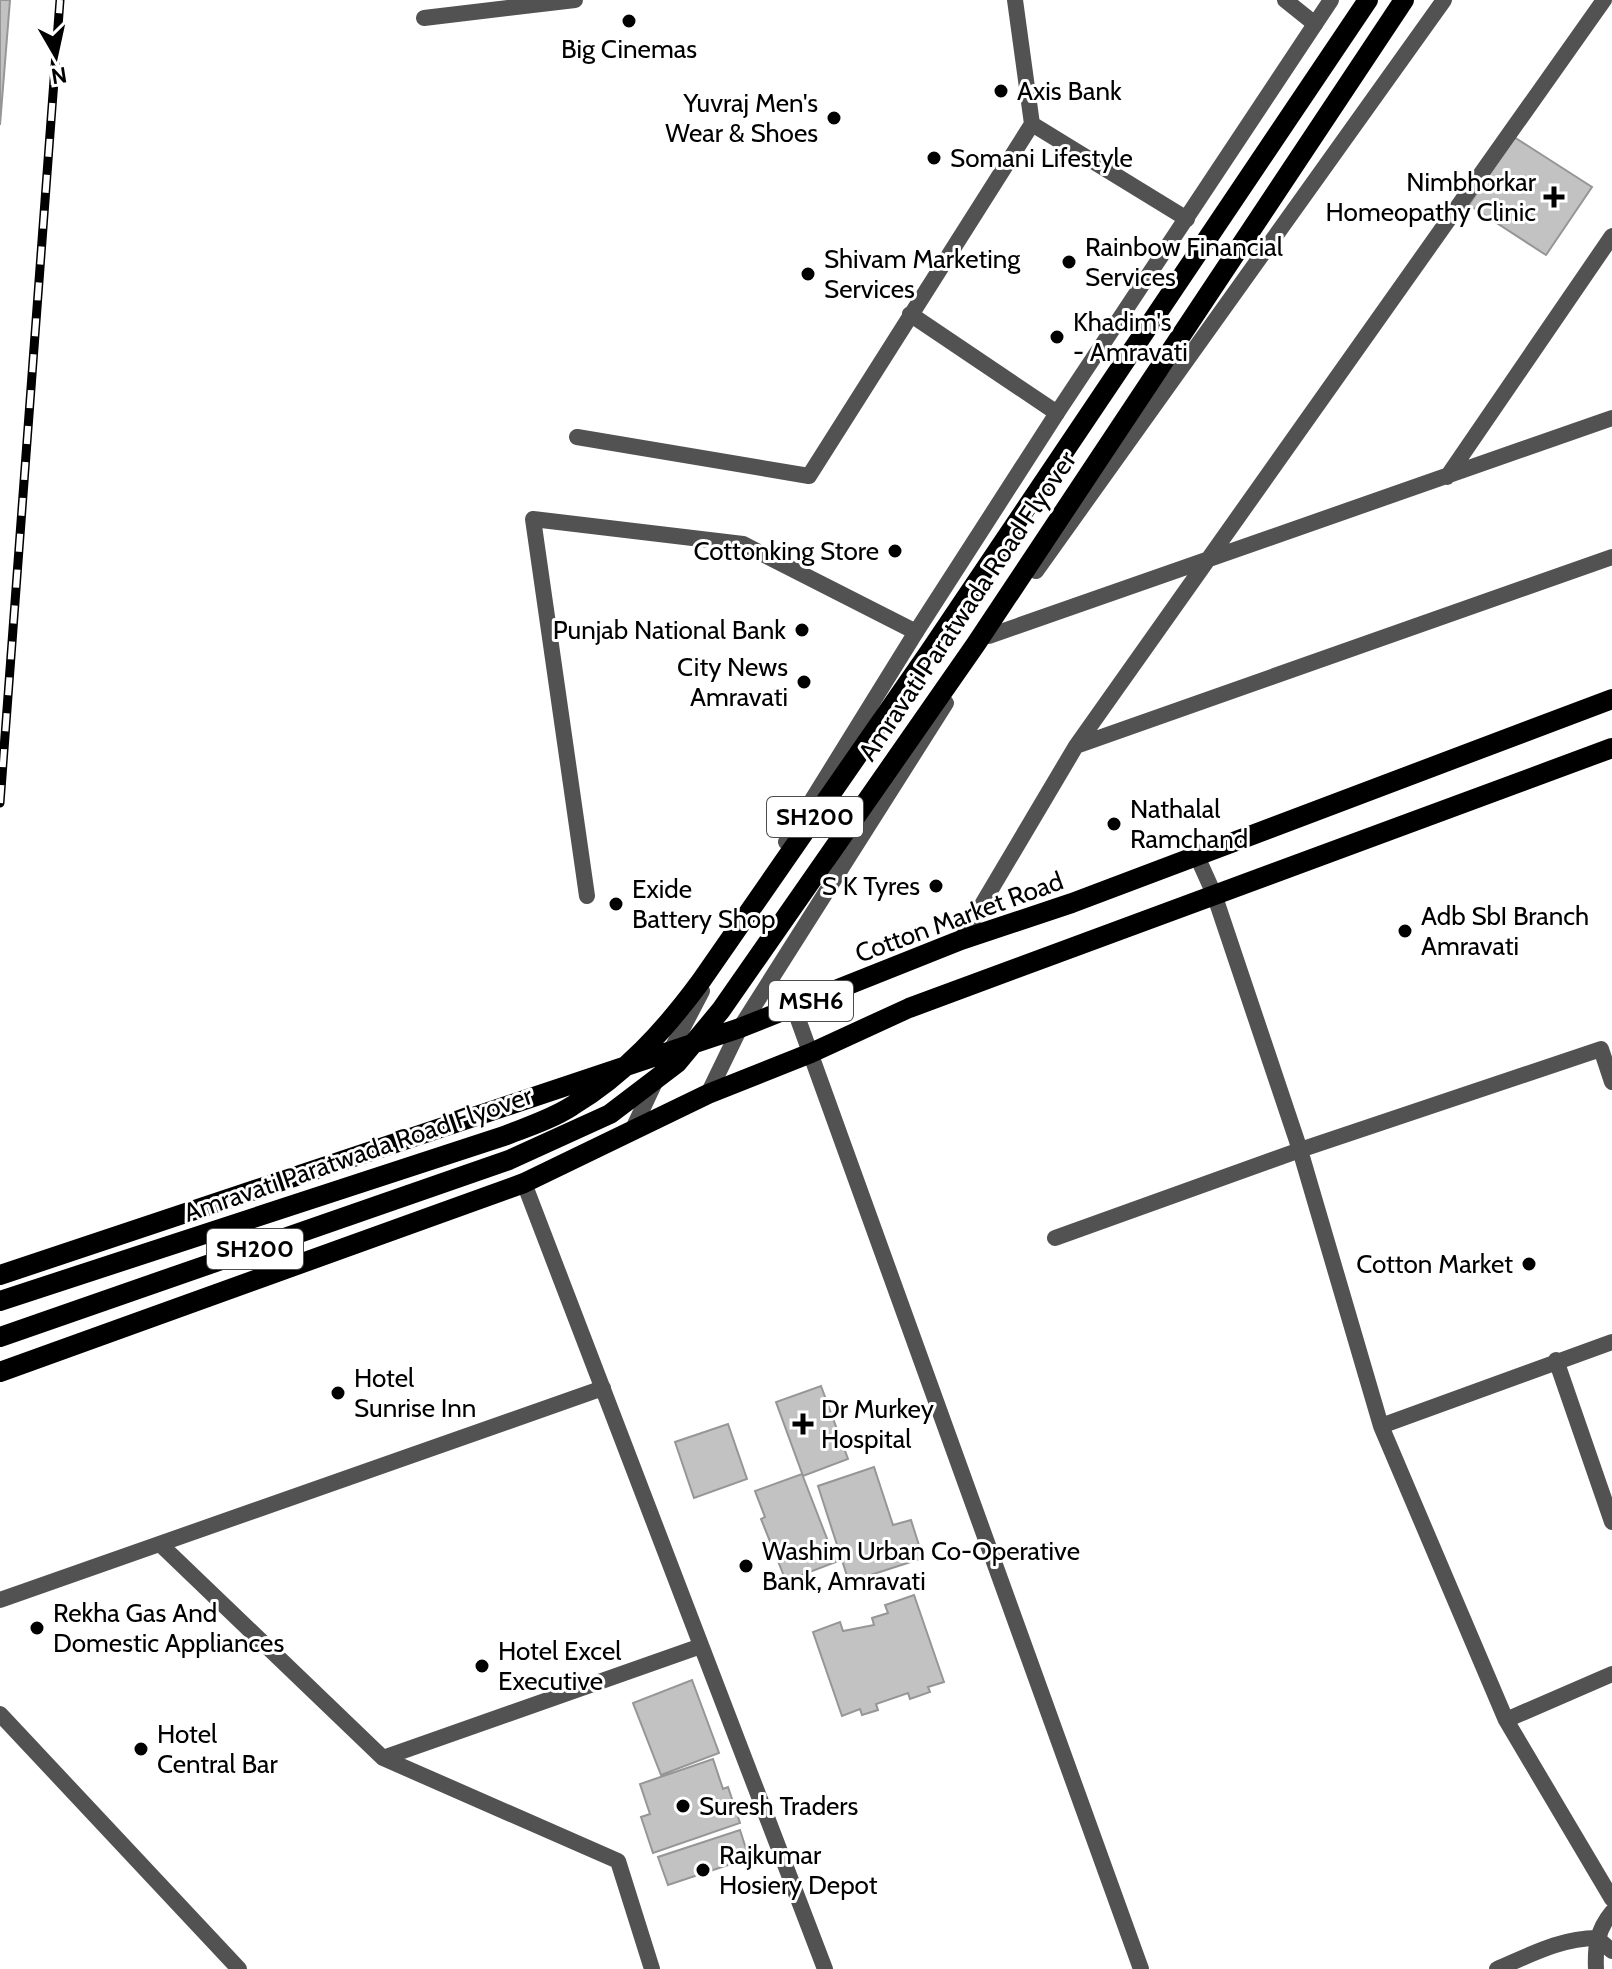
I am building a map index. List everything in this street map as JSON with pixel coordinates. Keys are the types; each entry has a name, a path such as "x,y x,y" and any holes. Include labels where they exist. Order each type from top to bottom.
{"main road":[{"name":"Amravati Paratwada Road Flyover","path":"0,1301 504,1136 570,1108 610,1081 648,1046 701,981 930,651 1368,0"},
{"name":"Amravati Paratwada Road Flyover","path":"0,1337 509,1160 610,1114 677,1063 721,1010 976,644 1404,0"},
{"name":"Cotton Market Road","path":"0,1275 740,1028 961,940 1072,903 1612,699"},
{"name":"MSH6","path":"0,1372 524,1183 708,1094 811,1053 909,1008 1612,748"}],"street":[{"path":"424,18 575,0"},
{"path":"577,437 809,476 1032,124 1015,0"},
{"path":"1285,0 1315,24"},
{"path":"631,1133 670,1051 751,900 916,632 1331,0"},
{"path":"708,1094 740,1028 989,636 1444,0"},
{"path":"961,940 1076,746 1604,0"},
{"path":"1032,124 1187,219"},
{"path":"1447,477 1612,236"},
{"path":"910,314 1057,413"},
{"path":"989,636 1612,418"},
{"path":"587,896 533,519 743,544 916,632"},
{"path":"1076,746 1612,557"},
{"path":"1196,854 1214,894 1300,1150 1381,1426 1506,1720 1612,1899"},
{"path":"794,1008 1141,1969"},
{"path":"1055,1238 1300,1150 1601,1049 1612,1082"},
{"path":"524,1183 825,1969"},
{"path":"1381,1426 1612,1342"},
{"path":"1556,1360 1612,1522"},
{"path":"0,1600 603,1388"},
{"path":"160,1544 383,1758 618,1861 652,1969"},
{"path":"383,1758 701,1646"},
{"path":"1506,1720 1612,1674"},
{"path":"0,1714 239,1969"},
{"path":"1596,1969 1597,1938 1612,1912"},
{"path":"1497,1969 1564,1941 1597,1938 1612,1951"}],"building":[{"path":"0,0 10,0 0,125"},
{"path":"1514,137 1592,187 1546,255 1469,205"},
{"path":"821,1386 848,1459 803,1476 776,1402"},
{"path":"728,1424 747,1479 694,1498 675,1442"},
{"path":"874,1467 893,1525 911,1520 923,1558 849,1582 818,1486"},
{"path":"802,1474 836,1562 786,1581 761,1519 765,1517 755,1491"},
{"path":"914,1595 944,1682 928,1687 930,1692 910,1699 908,1693 876,1704 878,1710 862,1715 860,1709 842,1716 813,1632 840,1622 843,1631 874,1625 872,1618 888,1613 885,1605"},
{"path":"692,1680 719,1753 661,1775 633,1703"},
{"path":"713,1759 723,1789 728,1787 740,1823 653,1853 641,1817 650,1814 640,1784"},
{"path":"740,1830 749,1858 668,1885 658,1857"}],"railway":[{"path":"0,803 60,0"}],"place":[{"name":"Big Cinemas","path":"629,21"},
{"name":"Axis Bank","path":"1001,91"},
{"name":"Yuvraj Men's Wear & Shoes","path":"834,118"},
{"name":"Somani Lifestyle","path":"934,158"},
{"name":"Nimbhorkar Homeopathy Clinic","path":"1554,197"},
{"name":"Rainbow Financial Services","path":"1069,262"},
{"name":"Shivam Marketing Services","path":"808,274"},
{"name":"Khadim's - Amravati","path":"1057,337"},
{"name":"Cottonking Store","path":"895,551"},
{"name":"Punjab National Bank","path":"802,630"},
{"name":"City News Amravati","path":"804,682"},
{"name":"Nathalal Ramchand","path":"1114,824"},
{"name":"S K Tyres","path":"936,886"},
{"name":"Exide Battery Shop","path":"616,904"},
{"name":"Adb SbI Branch Amravati","path":"1405,931"},
{"name":"Cotton Market","path":"1529,1264"},
{"name":"Hotel Sunrise Inn","path":"338,1393"},
{"name":"Dr Murkey Hospital","path":"803,1424"},
{"name":"Washim Urban Co-Operative Bank, Amravati","path":"746,1566"},
{"name":"Rekha Gas And Domestic Appliances","path":"37,1628"},
{"name":"Hotel Excel Executive","path":"482,1666"},
{"name":"Hotel Central Bar","path":"141,1749"},
{"name":"Suresh Traders","path":"683,1806"},
{"name":"Rajkumar Hosiery Depot","path":"703,1870"}]}
